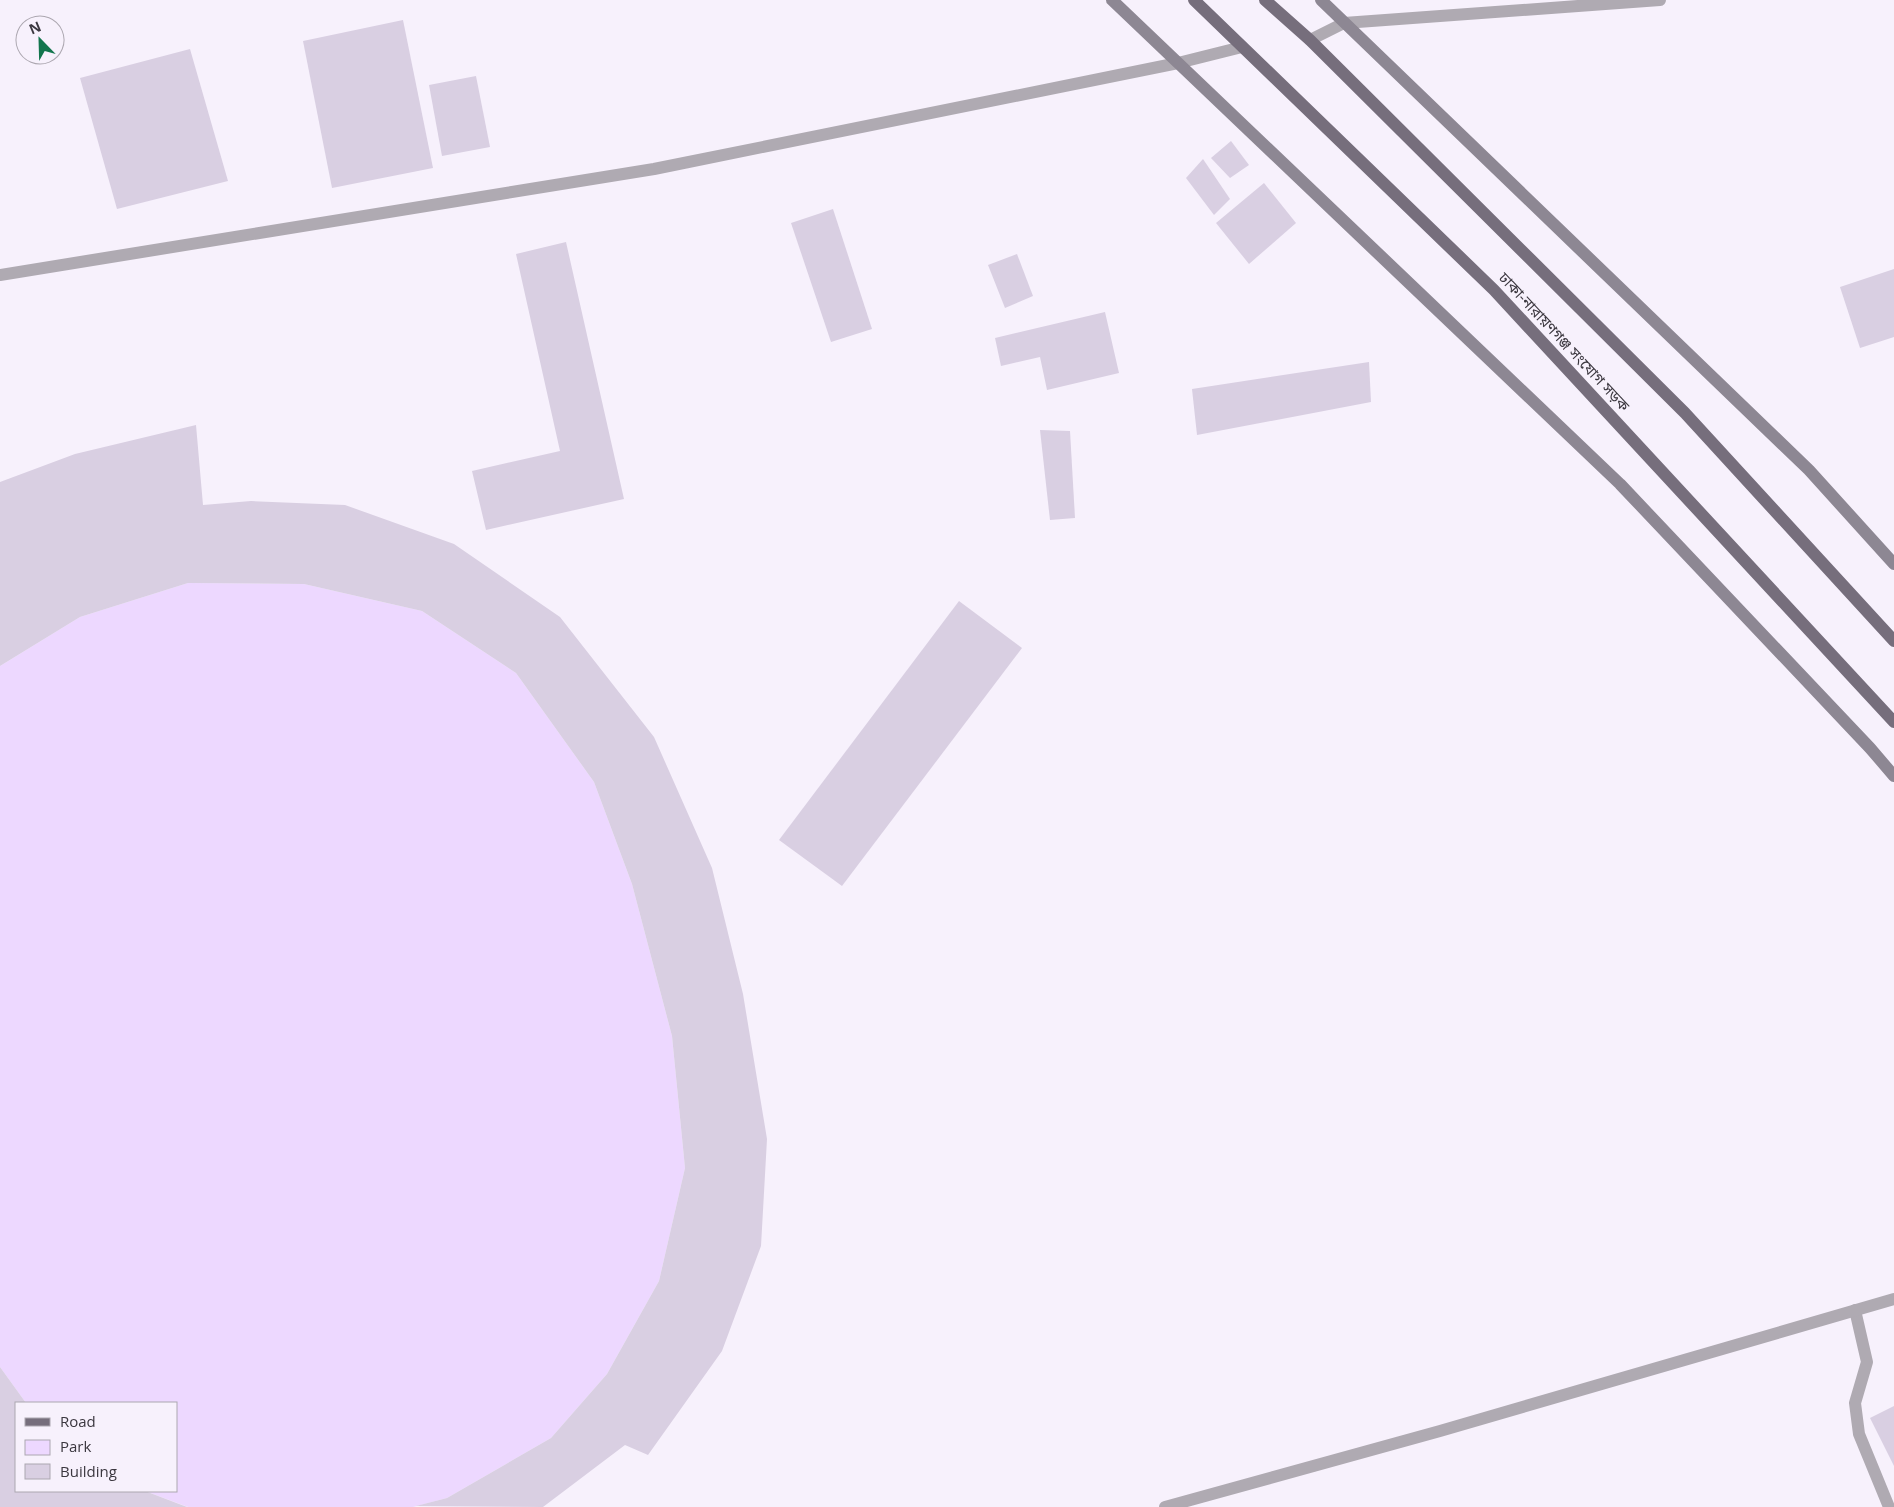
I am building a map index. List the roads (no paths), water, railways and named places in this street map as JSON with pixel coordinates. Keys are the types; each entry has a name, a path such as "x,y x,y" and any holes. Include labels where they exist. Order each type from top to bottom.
{"main road":[{"name":"ঢাকা-নারায়ণগঞ্জ সংযোগ সড়ক","path":"1194,0 1494,290 1894,722"},
{"path":"1265,0 1310,40 1685,413 1894,641"}],"street":[{"path":"1112,0 1620,484 1870,748 1894,776"},
{"path":"1321,0 1809,470 1894,564"},
{"path":"1310,40 1344,23 1660,0"},
{"path":"0,275 654,169 1178,63 1242,47"},
{"path":"1165,1507 1440,1431 1894,1299"},
{"path":"1855,1310 1867,1362 1855,1403 1859,1434 1889,1507"}]}
